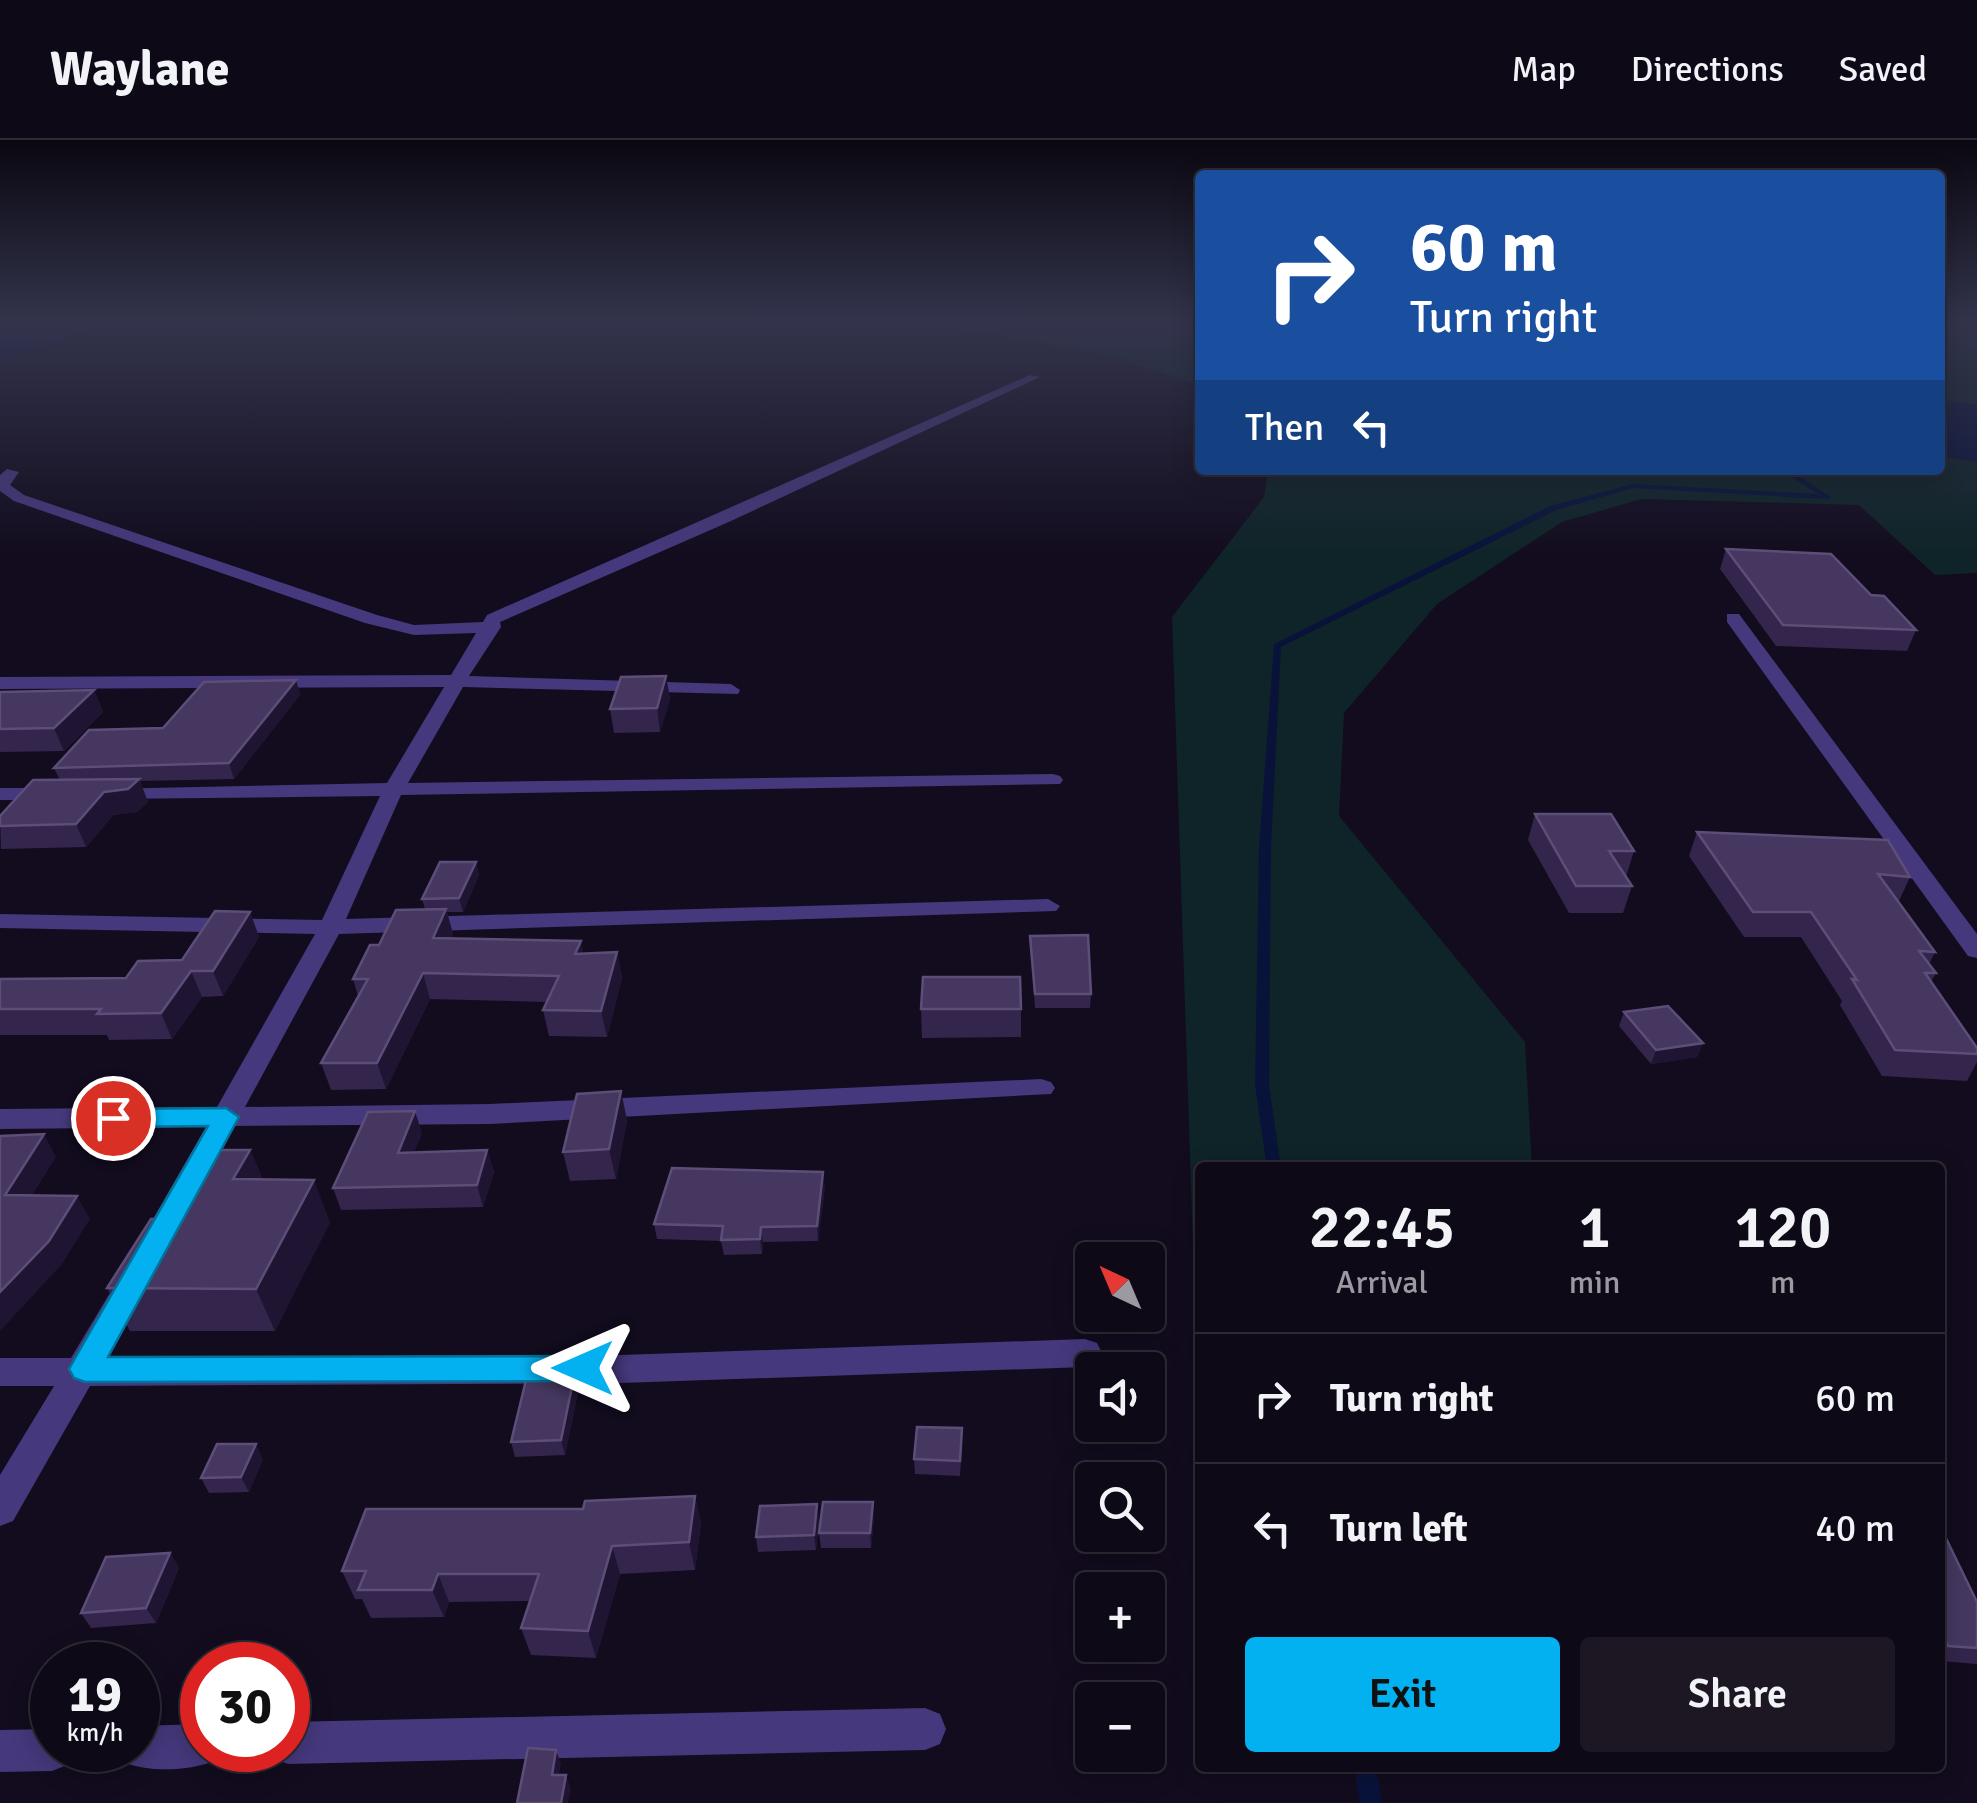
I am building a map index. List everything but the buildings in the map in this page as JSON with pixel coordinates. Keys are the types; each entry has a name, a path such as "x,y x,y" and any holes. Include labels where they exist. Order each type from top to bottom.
{"street":[{"path":"0,1509 85,1369 332,927 394,788 493,620 987,399"},
{"path":"12,472 3,479 4,487 20,498 370,620 414,630 492,627"},
{"path":"1733,618 1977,951"},
{"path":"0,682 458,681 730,690"},
{"path":"0,794 1053,780"},
{"path":"0,921 332,927 1048,906"},
{"path":"0,1119 490,1114 1041,1088"},
{"path":"0,1372 621,1368 1075,1353"},
{"path":"310,1742 925,1728"},
{"path":"0,1751 30,1750"}],"green space":[{"path":"1945,399 1977,399 1977,405 1945,401"},
{"path":"1945,457 1977,462 1977,573 1935,575 1859,505 1641,499 1562,522 1437,604 1344,713 1339,816 1525,1042 1532,1162 1195,1162 1193,1246 1172,617 1264,497 1267,475 1945,475"}],"water":[{"path":"1945,401 1977,405 1977,462 1945,457"}],"waterway":[{"path":"1273,1162 1262,1085 1265,848 1277,646 1553,508 1633,486 1827,497 1792,475"},
{"path":"1366,1772 1371,1803"}],"route":[{"path":"113,1118 226,1117 85,1369 583,1368"}]}
